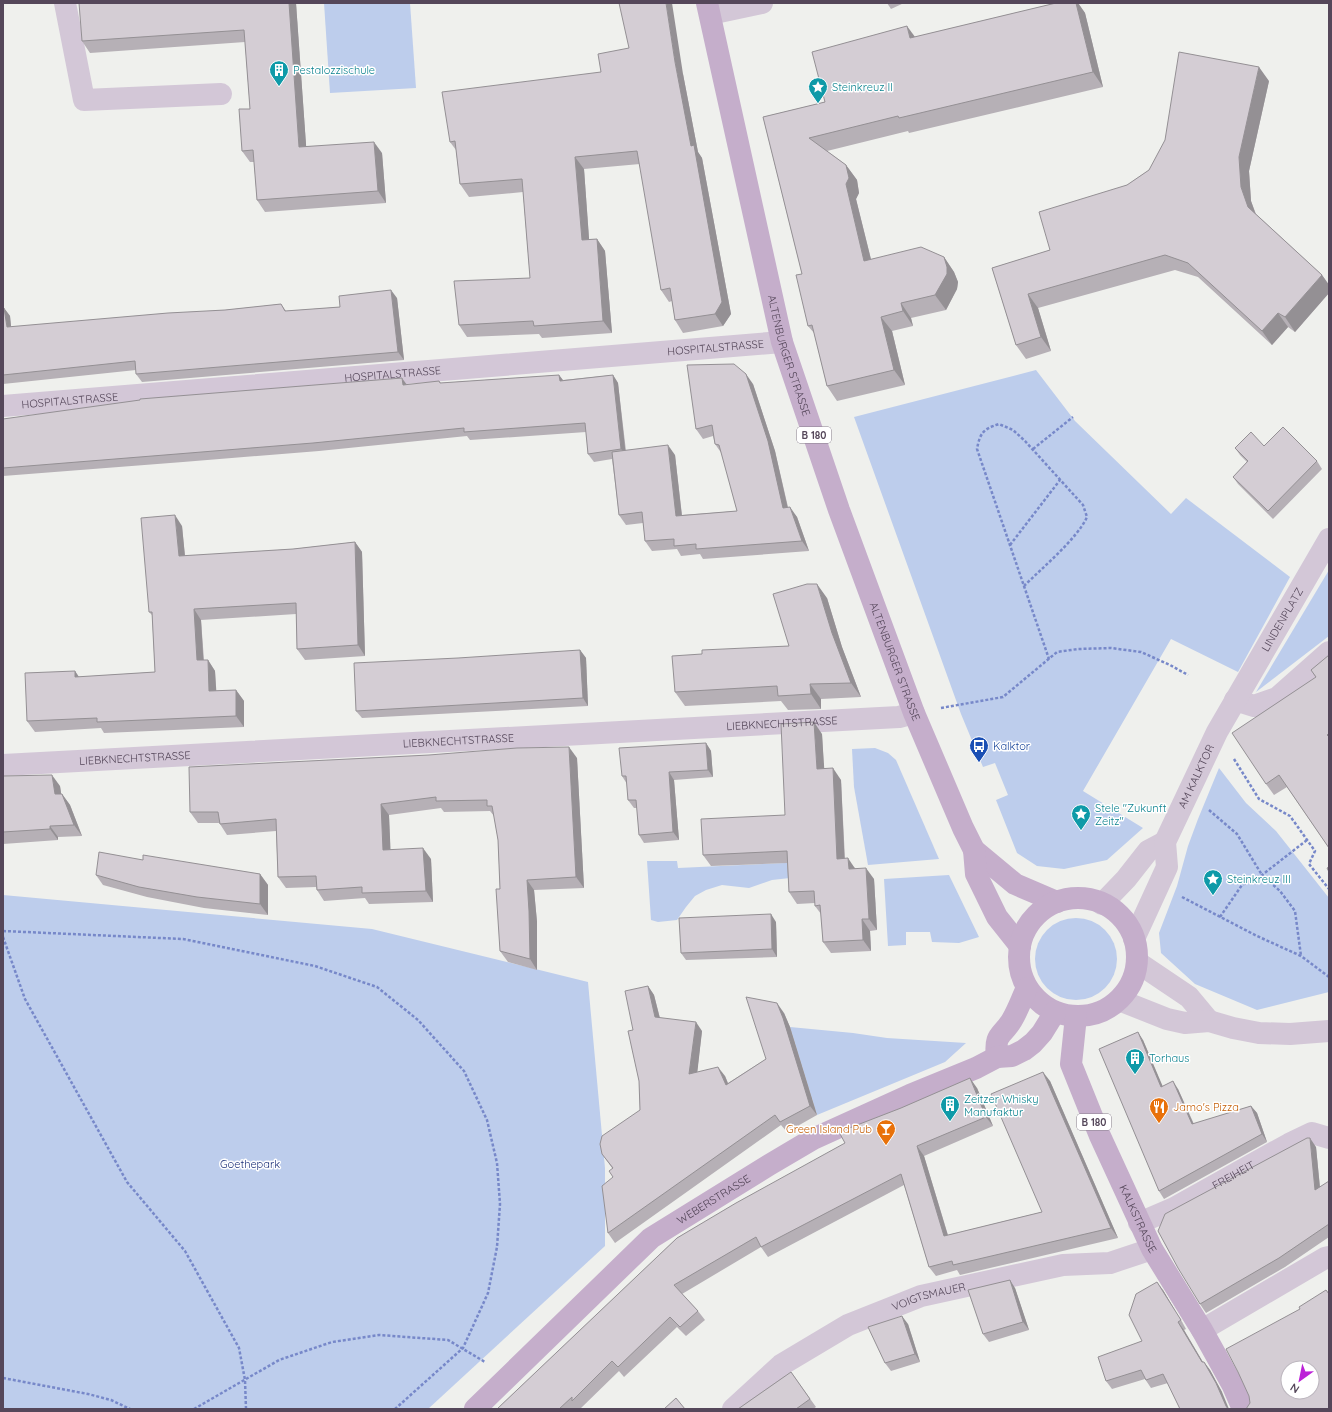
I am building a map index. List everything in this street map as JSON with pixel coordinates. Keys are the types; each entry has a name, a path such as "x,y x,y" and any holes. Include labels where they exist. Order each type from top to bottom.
{"main road":[{"name":"ALTENBURGER STRASSE","path":"708,9 782,342 840,510 914,713 962,828 974,850 1015,884 1057,902"},
{"name":"ALTENBURGER STRASSE","path":"974,850 976,874 997,917 1020,946"},
{"path":"1084,899 1102,904 1121,918 1129,928 1134,939 1137,962 1131,983 1119,1000 1100,1012 1088,1015 1069,1016 1055,1012 1039,1002 1028,988 1023,978 1020,968 1020,946 1027,927 1040,912 1057,902 1084,899"},
{"path":"997,1057 996,1046 998,1038 1012,1021 1028,988"},
{"name":"WEBERSTRASSE","path":"475,1409 651,1238 768,1164 813,1139 889,1104 976,1068 997,1057 1012,1056 1024,1050 1042,1033 1055,1012"},
{"name":"KALKSTRASSE","path":"1076,1016 1071,1064 1100,1136 1152,1249 1202,1330 1233,1386 1243,1409"}],"street":[{"path":"65,3 84,100 221,94"},
{"path":"708,9 762,3"},
{"name":"HOSPITALSTRASSE","path":"3,406 782,342"},
{"name":"LINDENPLATZ","path":"1217,732 1329,539"},
{"path":"1235,700 1254,706 1277,698 1329,652"},
{"name":"LIEBKNECHTSTRASSE","path":"3,764 899,717 914,713"},
{"name":"AM KALKTOR","path":"1134,939 1167,867 1165,842 1217,732"},
{"path":"1102,904 1126,879 1148,851 1165,842"},
{"path":"1137,962 1189,997 1209,1021"},
{"path":"1119,1000 1167,1019 1185,1023 1209,1021 1233,1028 1259,1032 1290,1034 1329,1031"},
{"name":"FREIHEIT","path":"1139,1223 1174,1208 1289,1144 1312,1133 1329,1138"},
{"name":"VOIGTSMAUER","path":"733,1409 780,1365 848,1325 921,1296 1063,1265 1110,1263 1152,1249"},
{"path":"1202,1330 1329,1257"}],"path":[{"path":"1033,449 1073,417"},
{"path":"1024,586 1066,544 1084,524 1087,517 1083,505 1033,449 1013,430 998,424 987,428 979,437 977,449 1049,659"},
{"path":"1010,546 1060,480"},
{"path":"914,713 1003,697 1057,652 1078,649 1111,648 1141,652 1188,675"},
{"path":"1217,732 1259,799 1290,816 1315,851 1309,864 1329,889"},
{"path":"1188,792 1237,834 1262,875 1280,891 1295,911 1301,956"},
{"path":"1220,917 1242,885 1262,875 1307,840"},
{"path":"1158,885 1257,936 1301,956 1329,976"},
{"path":"3,931 183,939 315,966 377,987 418,1020 464,1071 487,1120 497,1163 500,1204 497,1247 488,1293 463,1348 396,1409"},
{"path":"3,937 26,999 128,1182 185,1251 239,1348 245,1380 246,1409"},
{"path":"194,1409 279,1360 332,1342 379,1335 448,1340 508,1376"},
{"path":"3,1378 88,1394 111,1400 130,1409"}],"green space":[{"path":"324,3 410,3 416,88 330,93"},
{"path":"1036,370 1075,421 1171,514 1186,498 1290,577 1238,672 1171,639 1083,791 1143,828 1107,860 1064,869 1037,866 1017,853 996,800 1008,795 995,763 983,767 961,714 854,417"},
{"path":"1329,570 1329,636 1256,692"},
{"path":"875,748 888,753 896,760 939,859 868,865 854,787 852,749"},
{"path":"1219,768 1246,803 1276,831 1329,898 1329,992 1257,1010 1195,984 1161,953 1159,933 1177,886 1188,846"},
{"path":"647,861 677,861 678,868 808,862 808,876 772,880 749,888 722,885 706,890 695,896 677,920 658,922 651,920"},
{"path":"949,875 979,937 959,943 932,942 930,932 906,932 906,945 888,946 884,879"},
{"name":"Goethepark","path":"3,895 372,929 588,982 605,1168 605,1246 428,1409 3,1409"},
{"path":"1076,918 1092,921 1105,930 1114,943 1117,959 1114,975 1105,988 1092,997 1076,1000 1060,997 1047,988 1038,975 1035,959 1038,943 1047,930 1060,921"},
{"path":"790,1027 887,1038 966,1043 945,1062 817,1115"}],"building":[{"name":"Pestalozzischule","path":"79,3 289,3 299,147 374,142 378,191 257,200 253,150 242,151 239,109 250,109 244,30 82,41"},
{"path":"619,3 666,3 675,62 691,146 694,145 722,302 715,314 675,320 670,288 661,290 637,151 575,157 582,240 597,239 603,321 534,326 533,321 459,325 454,281 530,278 522,179 460,184 455,141 450,142 442,92 601,72 598,54 629,48"},
{"path":"1056,3 1076,3 1093,72 899,118 898,116 809,138 846,165 849,178 846,184 864,261 921,247 944,257 947,267 947,274 935,295 901,303 903,311 881,317 894,370 827,386 812,325 808,326 796,275 802,274 763,117 825,102 812,52 907,26 910,38"},
{"path":"1179,52 1259,67 1239,157 1241,187 1248,207 1322,275 1285,317 1278,313 1262,331 1188,263 1165,255 1028,294 1041,337 1016,345 992,268 1050,250 1039,212 1127,185 1149,170 1165,140"},
{"path":"391,290 398,352 136,374 135,361 3,375 3,308 7,327 168,313 225,310 281,304 285,311 340,307 339,296"},
{"path":"734,364 746,374 768,441 783,508 790,507 802,541 696,549 696,544 674,546 674,539 645,541 642,512 619,515 612,452 668,445 676,516 737,511 719,445 715,444 712,425 696,429 687,365"},
{"path":"559,375 560,381 613,375 621,449 588,454 585,423 464,432 464,428 313,443 3,468 3,419 140,399 402,378 403,385 439,381 440,383"},
{"path":"1283,427 1317,461 1268,511 1233,477 1248,461 1235,448 1251,432 1264,446"},
{"path":"175,515 179,556 293,549 355,542 358,645 297,649 296,603 194,609 197,660 208,660 209,691 236,690 236,716 97,722 97,718 27,721 25,673 75,671 75,677 155,672 152,612 149,612 141,518"},
{"path":"807,584 817,584 832,633 851,683 810,684 811,694 778,696 777,686 675,692 672,656 702,654 702,650 789,646 773,594"},
{"path":"580,650 583,698 356,711 354,663"},
{"path":"1329,655 1329,733 1327,735 1329,737 1329,848 1279,775 1266,784 1232,733 1316,677 1311,670"},
{"path":"814,722 817,769 833,768 837,859 848,858 849,869 866,868 869,919 862,919 863,940 823,942 820,905 815,906 814,891 789,892 787,851 703,855 701,819 785,815 781,724"},
{"path":"706,743 708,770 669,772 673,832 639,835 636,800 628,800 626,776 622,776 619,748"},
{"path":"569,747 576,877 527,880 530,959 500,951 496,889 500,889 498,840 492,806 487,806 487,800 436,801 436,797 381,804 383,850 423,848 426,891 362,893 362,887 317,890 316,876 278,877 276,819 220,824 218,812 190,812 189,767 429,755 517,748"},
{"path":"52,775 55,794 62,794 74,825 50,826 50,829 3,832 3,776"},
{"path":"99,852 143,860 143,855 260,874 260,904 197,897 139,887 96,875"},
{"path":"771,914 772,949 681,953 679,918"},
{"path":"648,986 655,1017 696,1022 689,1074 718,1067 726,1085 766,1059 746,997 777,1003 810,1106 780,1122 775,1115 608,1233 602,1186 613,1177 609,1171 613,1168 602,1154 600,1144 602,1136 640,1110 639,1081 628,1031 633,1030 625,991"},
{"path":"1138,1032 1161,1087 1173,1081 1192,1124 1251,1106 1262,1134 1159,1191 1099,1049"},
{"path":"1043,1072 1111,1228 953,1265 952,1261 929,1267 901,1174 761,1247 756,1237 674,1285 698,1311 680,1327 670,1317 618,1367 612,1361 572,1401 572,1397 559,1409 497,1409 677,1238 736,1203 845,1143 839,1132 901,1108 970,1078 986,1117 917,1146 944,1236 1042,1212 991,1094"},
{"path":"1307,1138 1310,1138 1315,1190 1329,1181 1329,1224 1279,1258 1200,1304 1158,1231 1165,1214"},
{"path":"1010,1280 1023,1322 983,1334 968,1290"},
{"path":"1157,1282 1181,1320 1178,1322 1202,1362 1204,1362 1228,1409 1180,1409 1163,1374 1146,1380 1141,1370 1106,1381 1098,1357 1142,1341 1129,1315 1136,1294"},
{"path":"1326,1290 1329,1294 1329,1409 1246,1409 1250,1403 1249,1396 1226,1349 1300,1309 1299,1307"},
{"path":"902,1316 915,1354 885,1363 868,1327"},
{"path":"791,1372 810,1399 796,1409 738,1409"},
{"path":"676,1398 685,1409 664,1409"}],"place":[{"name":"Pestalozzischule","path":"279,87"},
{"name":"Steinkreuz II","path":"818,104"},
{"name":"Kalktor","path":"979,763"},
{"name":"Stele \"Zukunft Zeitz\"","path":"1081,831"},
{"name":"Steinkreuz III","path":"1213,896"},
{"name":"Torhaus","path":"1135,1075"},
{"name":"Zeitzer Whisky Manufaktur","path":"950,1122"},
{"name":"Jamo's Pizza","path":"1159,1124"},
{"name":"Green Island Pub","path":"886,1146"}]}
